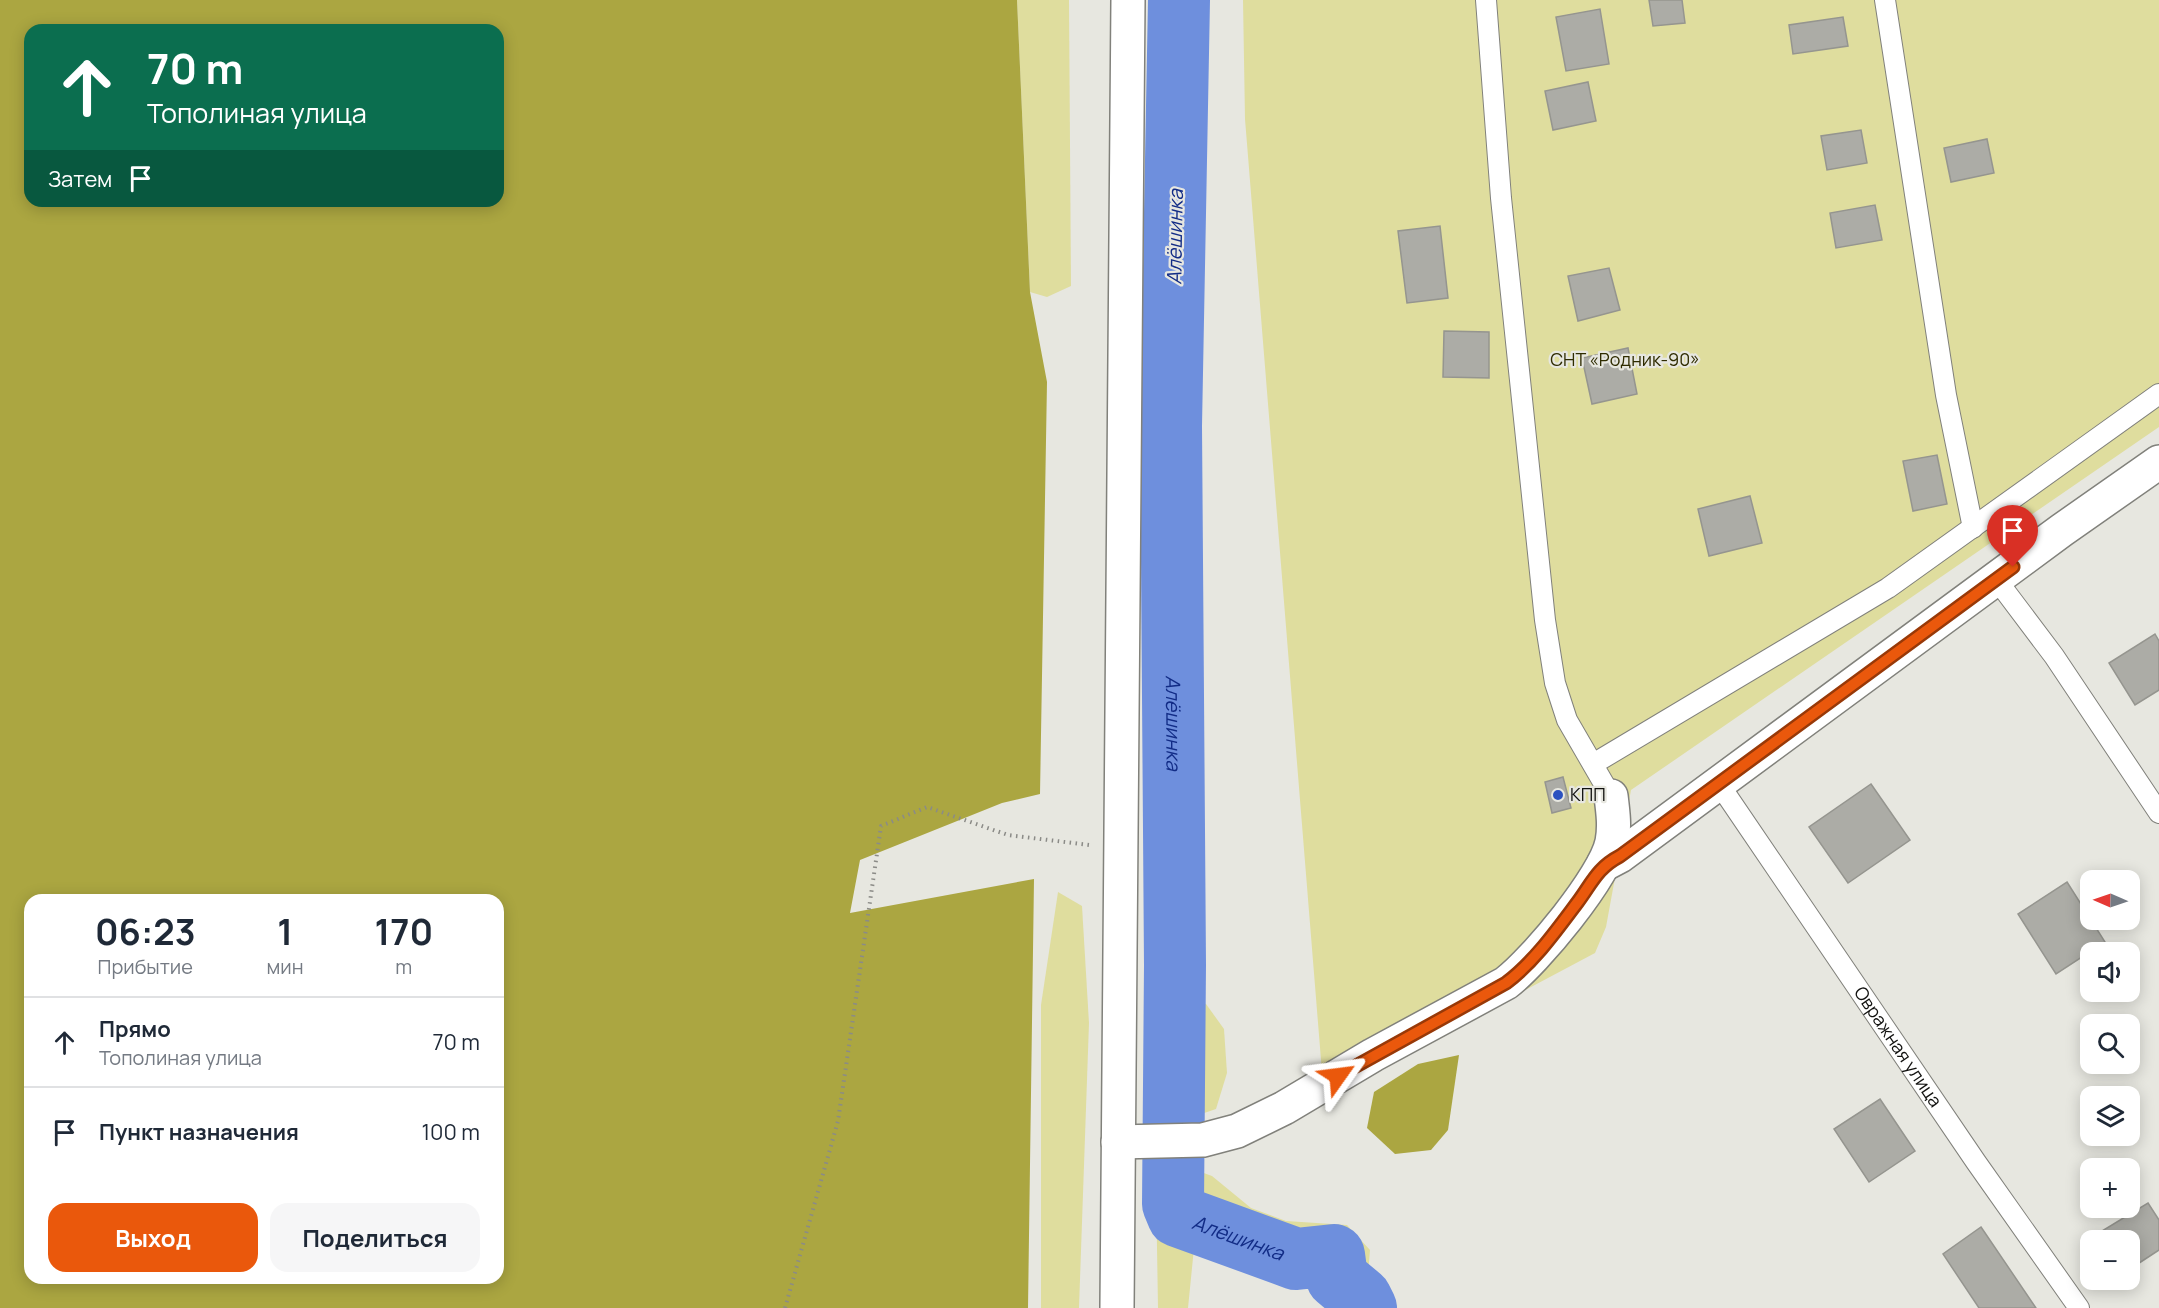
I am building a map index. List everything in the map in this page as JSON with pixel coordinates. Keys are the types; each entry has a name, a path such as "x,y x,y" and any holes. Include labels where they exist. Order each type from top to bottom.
{"street":[{"path":"1117,1308 1119,846 1128,0"},
{"path":"1603,865 1620,856 2159,462"},
{"path":"1118,1142 1203,1140 1237,1131 1284,1108 1373,1054 1479,998 1520,972 1559,927 1603,865 1612,844 1614,818 1611,796"}],"lane":[{"path":"1486,0 1501,198 1545,620 1555,683 1567,720 1611,796"},
{"path":"1885,0 1946,395 1973,528"},
{"path":"1593,764 1888,588 2159,394"},
{"path":"1996,579 2054,656 2159,813"},
{"name":"Овражная улица","path":"1719,784 1976,1162 2079,1308"}],"path":[{"path":"785,1308 838,1121 881,826 927,807 1008,835 1075,845 1119,846"}],"green space":[{"path":"1017,0 1069,0 1071,286 1047,297 1030,292"},
{"name":"СНТ «Родник-90»","path":"1243,0 2159,0 2159,427 1631,790 1606,927 1595,953 1324,1097 1245,119"},
{"path":"1058,892 1082,906 1089,1023 1079,1308 1041,1308 1041,1005"},
{"path":"1183,996 1206,1004 1224,1029 1227,1073 1216,1109 1172,1124 1155,1116 1163,1036"},
{"path":"1182,1165 1212,1176 1251,1208 1286,1221 1347,1225 1370,1250 1367,1287 1253,1273 1194,1248 1188,1308 1158,1308 1156,1186"}],"shaded area":[{"path":"0,0 1017,0 1030,292 1047,382 1040,794 1002,803 860,860 850,913 1034,879 1028,1308 0,1308"},
{"path":"1459,1055 1448,1130 1431,1150 1395,1154 1367,1128 1374,1092 1418,1064"}],"building":[{"path":"1649,0 1682,0 1685,23 1653,26"},
{"path":"1600,9 1609,64 1566,71 1556,17"},
{"path":"1843,17 1848,46 1793,54 1789,25"},
{"path":"1588,82 1596,121 1553,130 1545,91"},
{"path":"1861,130 1867,163 1827,170 1821,136"},
{"path":"1987,139 1994,173 1951,182 1944,148"},
{"path":"1875,205 1882,240 1836,248 1830,213"},
{"path":"1440,226 1448,298 1407,303 1398,231"},
{"path":"1609,268 1620,310 1578,321 1568,276"},
{"path":"1444,331 1489,332 1489,378 1443,377"},
{"path":"1628,348 1637,394 1592,404 1582,358"},
{"path":"1937,455 1947,504 1913,511 1903,461"},
{"path":"1750,496 1762,543 1709,556 1698,509"},
{"path":"2155,634 2159,641 2159,690 2135,705 2109,663"},
{"name":"КПП","path":"1563,777 1571,808 1552,813 1545,782"},
{"path":"1871,784 1910,840 1848,883 1809,827"},
{"path":"2067,882 2080,903 2080,930 2097,930 2105,942 2080,942 2080,958 2056,974 2018,914"},
{"path":"1880,1099 1915,1151 1869,1182 1834,1129"},
{"path":"2148,1203 2159,1220 2159,1250 2140,1262 2140,1230 2104,1230 2123,1218 2140,1218 2140,1208"},
{"path":"1981,1227 2036,1308 1979,1308 1943,1254"}],"waterway":[{"name":"Алёшинка","path":"1179,0 1171,426 1175,965 1173,1204 1178,1216 1296,1259 1334,1255 1337,1278 1361,1298 1366,1308"}],"place":[{"name":"КПП","path":"1558,795"}],"route":[{"path":"1338,1076 1373,1054 1506,983 1520,972 1559,927 1603,865 1620,856 2013,567"}]}
